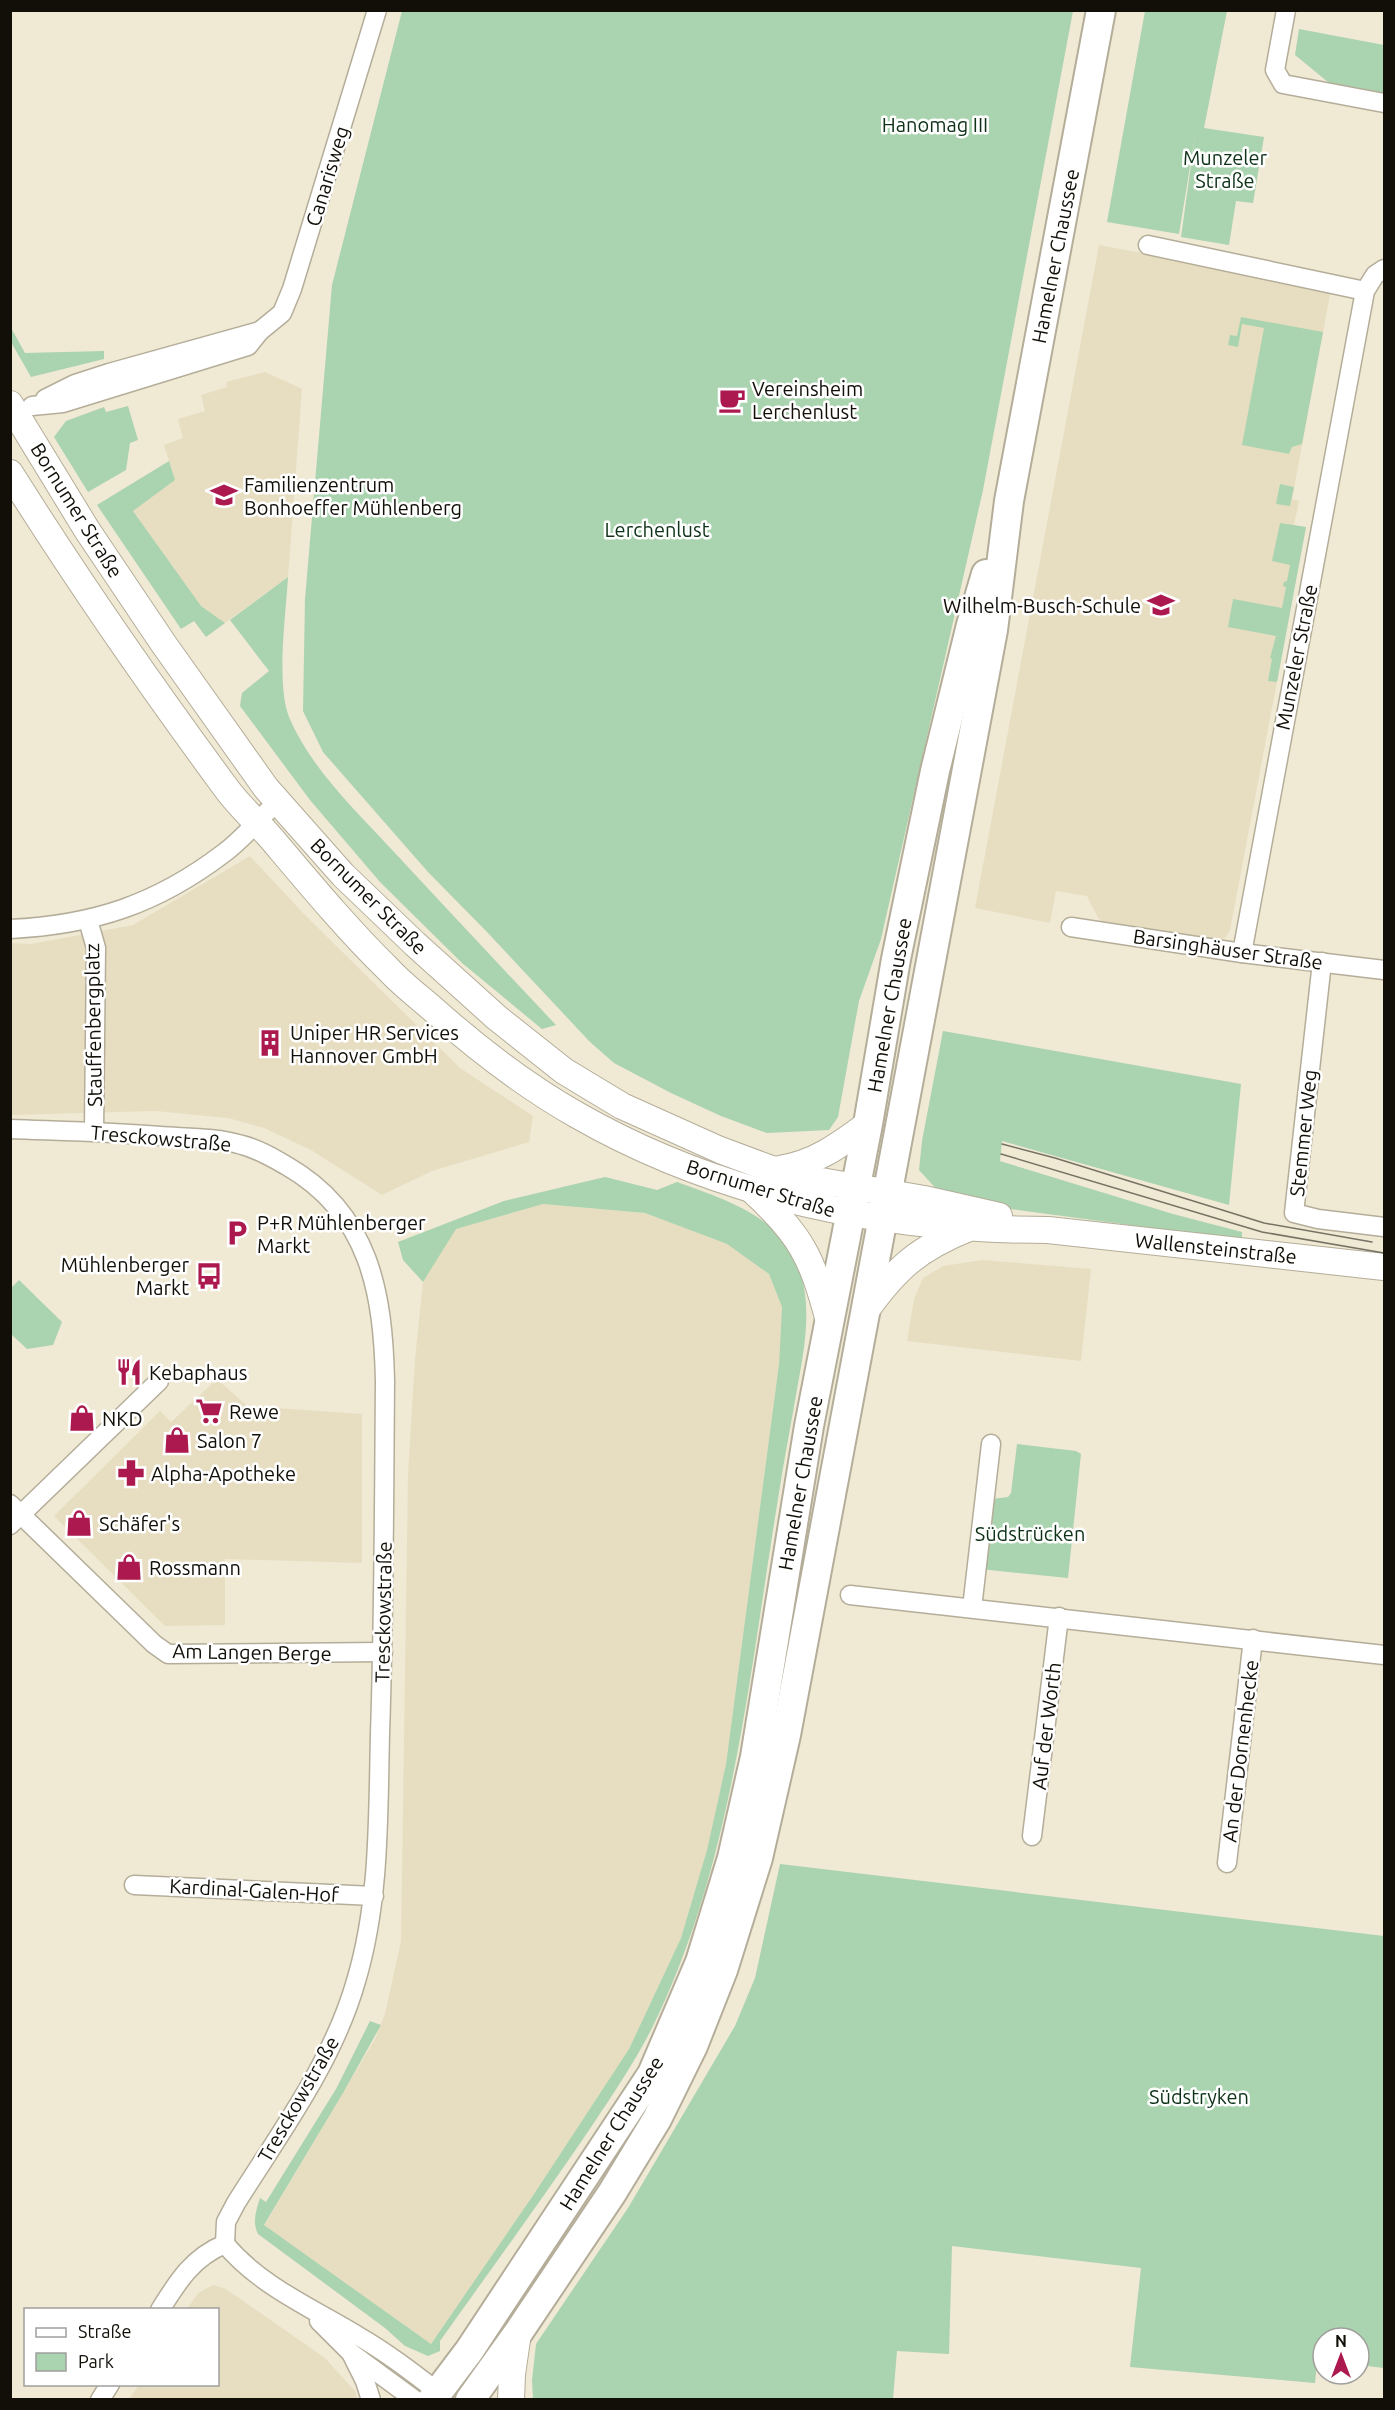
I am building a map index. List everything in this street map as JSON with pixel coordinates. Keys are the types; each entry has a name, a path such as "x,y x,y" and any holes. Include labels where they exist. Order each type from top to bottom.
{"main road":[{"name":"Hamelner Chaussee","path":"470,2400 612,2193 657,2119 693,2046 723,1971 758,1858 786,1735 993,630 1009,501 1101,10"},
{"name":"Bornumer Straße","path":"18,411 106,558 163,643 277,802 344,875 415,944 496,1017 564,1071 622,1106 720,1150 853,1201"},
{"name":"Bornumer Straße","path":"10,473 60,553 144,678 227,790 319,896 390,972 502,1066 567,1109 611,1133 668,1159 750,1189 885,1206"},
{"name":"Hamelner Chaussee","path":"433,2398 469,2351 652,2074 700,1962 732,1858 755,1757 809,1426 868,1124 896,959 935,771 971,625 1009,501"},
{"path":"774,1170 796,1167 818,1159 868,1124"},
{"path":"750,1189 789,1228 809,1257 829,1321"},
{"name":"Wallensteinstraße","path":"885,1206 972,1227 1048,1230 1384,1268"},
{"name":"Wallensteinstraße","path":"885,1206 1017,1220 1048,1230"},
{"path":"865,1311 880,1290 913,1257 945,1238 972,1227"},
{"path":"512,2400 512,2374 518,2333"}],"street":[{"name":"Canarisweg","path":"18,411 75,384 260,331 282,313 292,289 377,10"},
{"path":"1286,10 1275,70 1283,84 1384,103"},
{"path":"1148,245 1365,291 1375,274 1384,269"},
{"name":"Munzeler Straße","path":"1242,953 1365,291"},
{"path":"10,928 41,927 88,920 132,907 177,884 225,852 277,802"},
{"name":"Stauffenbergplatz","path":"88,920 96,948 94,1131"},
{"name":"Barsinghäuser Straße","path":"1071,927 1242,953 1384,970"},
{"name":"Stemmer Weg","path":"1322,962 1294,1213 1318,1219 1384,1227"},
{"name":"Tresckowstraße","path":"10,1129 94,1131 212,1139 243,1145 270,1156 300,1173 328,1196 346,1217 372,1269 380,1301 384,1339 383,1652 374,1896 357,1981 343,2020 304,2095 236,2203 226,2222 225,2244"},
{"path":"14,1514 159,1381"},
{"path":"972,1608 991,1444"},
{"name":"Am Langen Berge","path":"14,1514 81,1573 154,1644 168,1654 383,1652"},
{"path":"850,1595 1384,1654"},
{"name":"Auf der Worth","path":"1032,1836 1059,1617"},
{"name":"An der Dornenhecke","path":"1227,1863 1253,1639"},
{"name":"Kardinal-Galen-Hof","path":"134,1885 374,1896"},
{"path":"161,2308 176,2285 195,2263 208,2251 225,2244 240,2262 307,2308 358,2336 433,2398"},
{"path":"307,2308 351,2353 433,2398"},
{"path":"351,2353 371,2400"},
{"path":"100,2400 109,2386"}],"shaded area":[{"name":"Wilhelm-Busch-Schule","path":"1099,245 1331,289 1292,499 1299,501 1294,525 1306,528 1230,930 1226,937 1220,940 1103,922 1098,918 1087,896 1056,891 1050,923 975,908"},
{"name":"Familienzentrum Bonhoeffer Mühlenberg","path":"265,372 302,389 288,577 225,623 201,606 133,511 175,480 164,445 183,438 178,419 205,411 201,395 227,387 226,382"},
{"path":"250,856 304,914 460,1068 533,1116 529,1142 432,1171 382,1195 311,1150 264,1128 228,1118 155,1111 11,1115 11,943 31,944 133,925"},
{"path":"543,1204 645,1213 727,1244 769,1274 782,1307 779,1364 726,1764 707,1850 681,1938 629,2049 534,2194 431,2344 264,2226 375,2039 385,2014 401,1941 408,1475 415,1359 423,1282 455,1229"},
{"path":"982,1260 1091,1269 1081,1361 907,1341 914,1299 923,1278 943,1266"},
{"path":"217,1379 247,1406 362,1414 362,1563 225,1559 225,1625 165,1626 54,1516 160,1411 171,1422"},
{"path":"213,2285 226,2289 325,2358 355,2391 358,2399 129,2399 138,2386 219,2386 219,2308 188,2308 198,2293"}],"green space":[{"name":"Lerchenlust","path":"402,11 1073,11 983,490 881,939 859,1001 838,1117 829,1130 767,1133 721,1116 614,1063 590,1042 428,872 323,752 303,711 305,599 332,285"},
{"path":"1145,11 1227,11 1204,128 1264,137 1253,203 1236,201 1229,245 1181,237 1195,136 1179,234 1107,222"},
{"path":"1299,29 1384,45 1384,97 1334,87 1295,55"},
{"path":"1241,317 1323,332 1302,444 1292,447 1289,454 1242,445 1264,328 1242,324 1238,347 1228,345 1230,335 1237,336"},
{"path":"10,326 25,353 104,351 104,359 31,377 11,342"},
{"path":"128,406 138,440 130,443 126,470 88,492 54,437 66,421 104,407 106,412"},
{"path":"169,461 175,480 133,511 201,606 225,623 206,637 194,621 181,629 97,505"},
{"path":"1280,484 1294,487 1290,506 1276,504"},
{"path":"1280,523 1306,527 1277,682 1268,681 1272,659 1270,658 1276,636 1228,627 1233,599 1282,608 1286,587 1283,586 1287,581 1290,565 1272,561"},
{"path":"288,577 282,668 283,686 289,717 298,736 322,772 351,806 556,1025 542,1029 462,963 380,882 310,800 240,706 242,693 269,671 230,620"},
{"path":"943,1031 1241,1084 1229,1205 1002,1141 1000,1161 1173,1214 1242,1232 1242,1240 996,1207 941,1194 919,1170 922,1141"},
{"path":"605,1177 657,1190 677,1182 733,1204 766,1223 792,1252 800,1271 806,1302 804,1349 734,1770 701,1904 679,1968 651,2030 618,2087 440,2341 440,2351 428,2356 405,2346 385,2328 258,2234 255,2221 260,2198 266,2202 336,2089 370,2021 381,2025 264,2225 431,2344 534,2194 629,2049 681,1938 707,1850 726,1764 779,1364 782,1307 769,1274 727,1244 645,1213 543,1204 456,1229 423,1282 403,1260 398,1242 504,1201"},
{"path":"19,1280 62,1322 53,1345 27,1349 11,1334 11,1288"},
{"name":"Südstrücken","path":"1017,1444 1076,1451 1081,1454 1068,1578 980,1569 992,1499 1008,1497 1011,1493"},
{"name":"Südstryken","path":"780,1864 1384,1936 1384,2368 1371,2366 1371,2326 1311,2326 1311,2383 1130,2367 1141,2268 952,2246 949,2354 897,2351 893,2399 533,2399 532,2380 536,2344 628,2208 735,2026 755,1978"}],"tram line":[{"path":"1002,1144 1055,1158 1264,1223 1372,1242"},
{"path":"1001,1154 1262,1232 1384,1253"}],"place":[{"name":"Vereinsheim Lerchenlust","path":"732,400"},
{"name":"Familienzentrum Bonhoeffer Mühlenberg","path":"224,495"},
{"name":"Wilhelm-Busch-Schule","path":"1161,605"},
{"name":"Uniper HR Services Hannover GmbH","path":"270,1043"},
{"name":"P+R Mühlenberger Markt","path":"237,1233"},
{"name":"Mühlenberger Markt","path":"209,1276"},
{"name":"Kebaphaus","path":"129,1372"},
{"name":"Rewe","path":"209,1411"},
{"name":"NKD","path":"82,1418"},
{"name":"Salon 7","path":"177,1440"},
{"name":"Alpha-Apotheke","path":"131,1473"},
{"name":"Schäfer's","path":"79,1523"},
{"name":"Rossmann","path":"129,1567"}],"park label":[{"name":"Hanomag III","path":"935,124"}]}
